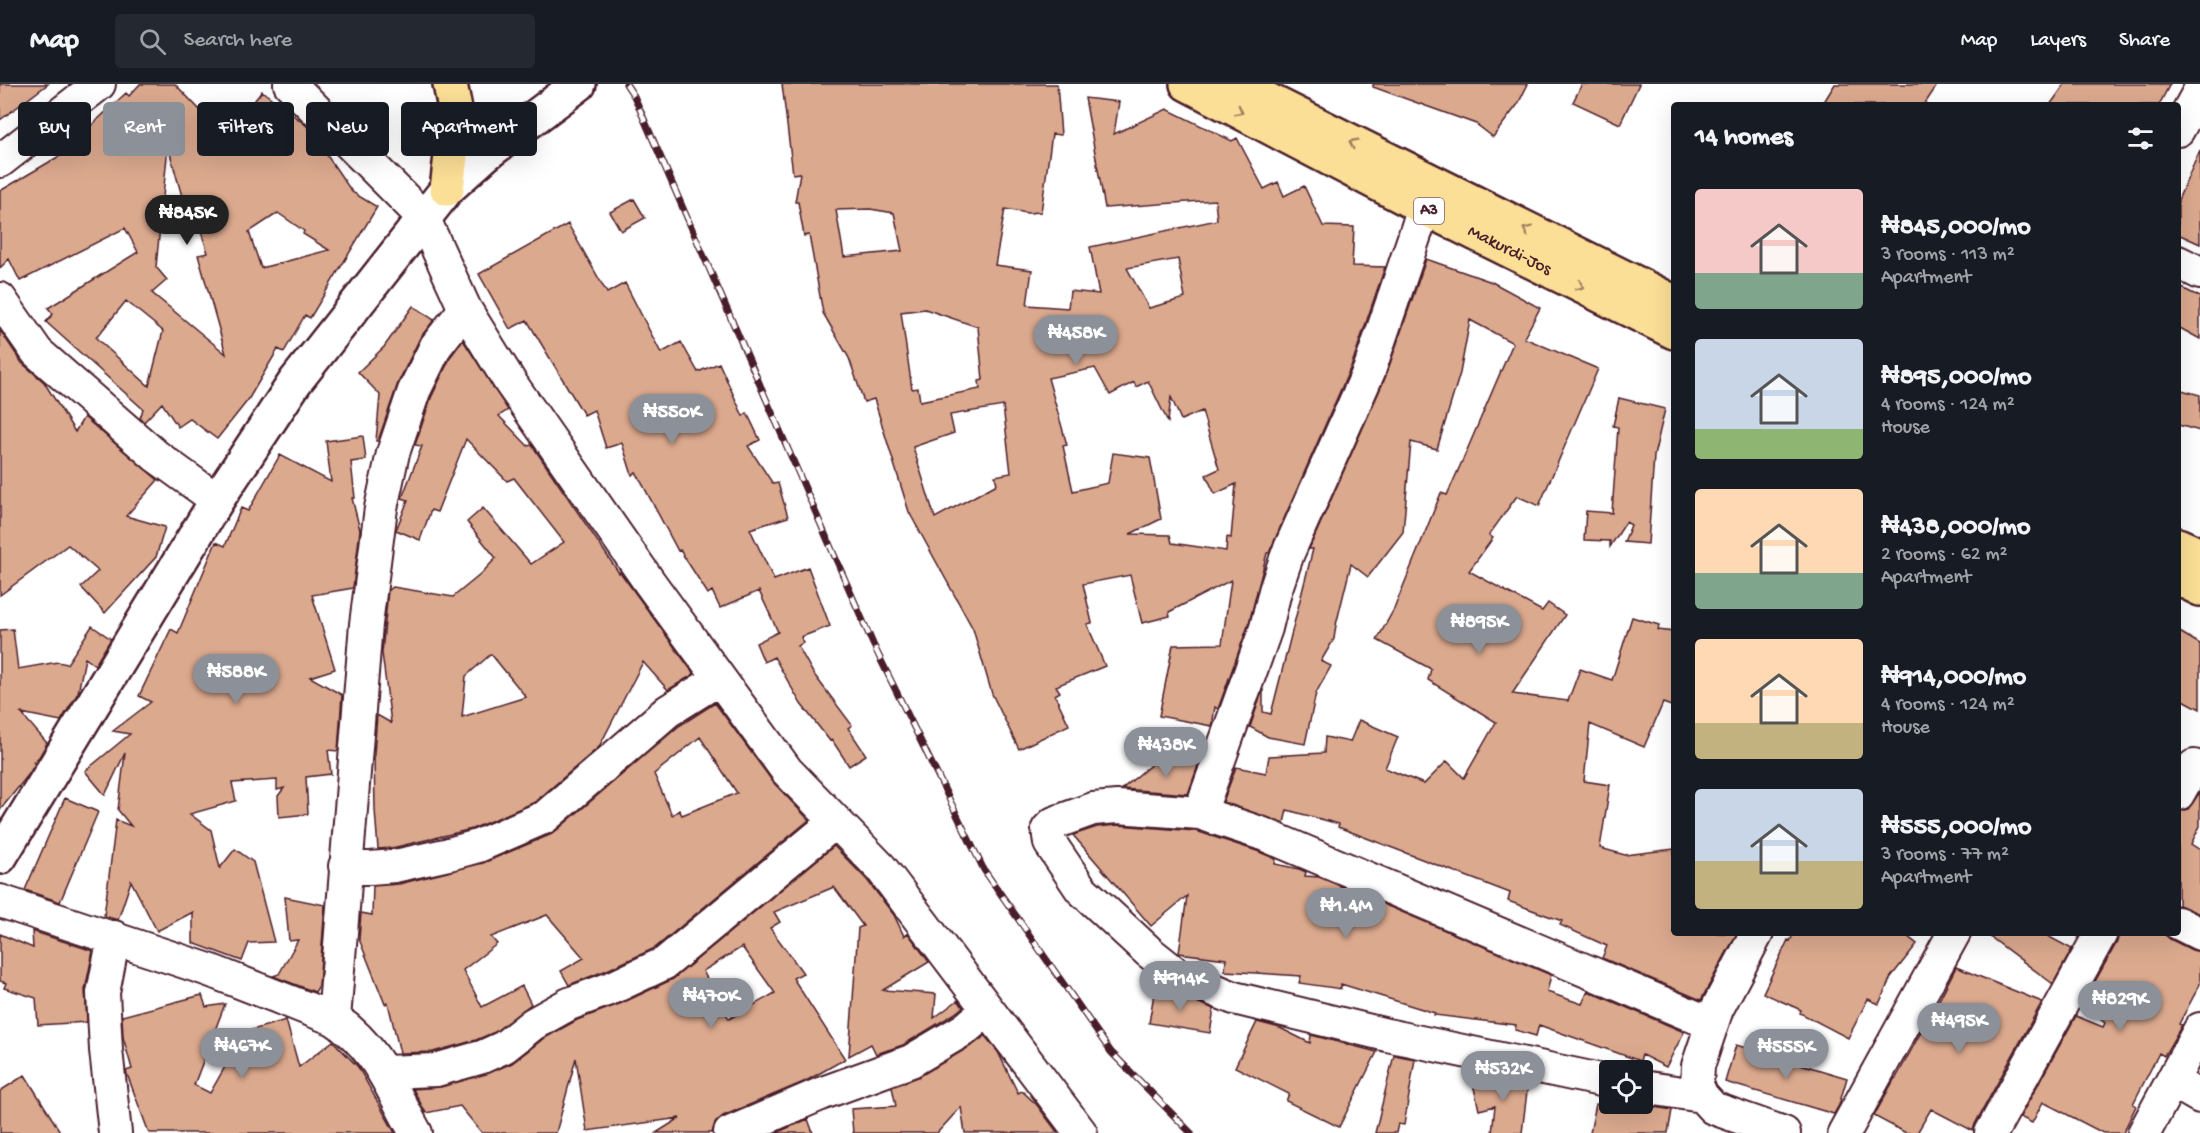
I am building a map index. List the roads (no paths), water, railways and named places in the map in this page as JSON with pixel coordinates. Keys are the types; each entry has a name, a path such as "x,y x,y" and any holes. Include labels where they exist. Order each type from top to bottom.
{"main road":[{"path":"447,189 456,114 450,84"},
{"path":"0,857 217,500 295,382 447,189 486,154 579,84"},
{"name":"Makurdi-Jos","path":"1187,84 1424,208 1671,331"},
{"name":"Makurdi-Jos","path":"1236,84 1671,301"},
{"path":"2181,546 2200,555"},
{"path":"2181,580 2200,589"}],"street":[{"path":"0,161 99,84"},
{"path":"290,84 423,217 465,309 517,392 650,583 787,771 881,868 1081,1133"},
{"path":"2181,125 2200,90"},
{"path":"1200,813 1266,628 1275,591 1288,554 1369,371 1424,208"},
{"path":"2181,264 2200,273"},
{"path":"0,298 36,352 156,456 217,500"},
{"path":"334,1019 366,624 381,508 393,453 414,391 435,346 465,309"},
{"path":"345,866 370,868 395,866 449,854 478,846 545,817 668,711 719,679"},
{"path":"2181,786 2190,764"},
{"path":"1599,1080 1386,1035 1245,1001 1178,975 1149,952 1081,889 1050,843 1047,833 1050,825 1093,809 1117,807 1200,813 1274,839 1712,1024"},
{"path":"385,1072 436,1070 482,1057 504,1047 532,1024 569,1004 614,987 665,963 835,822"},
{"path":"0,901 209,970 334,1019 346,1027 385,1072 416,1133"},
{"path":"2181,924 2200,934"},
{"path":"1755,936 1717,1009 1698,1066 1697,1085 1702,1096 1713,1107 1784,1133"},
{"path":"1844,1133 1952,936"},
{"path":"1991,1133 2099,936"},
{"path":"114,938 103,993 106,1050 115,1133"},
{"path":"730,1133 823,1093 911,1061 965,1029 987,1010"},
{"path":"2144,1133 2200,1029"},
{"path":"2172,1081 2200,1097"},
{"path":"1653,1089 1702,1096"}],"railway":[{"path":"626,84 634,96 873,644 984,870 1111,1052 1191,1133"}]}
